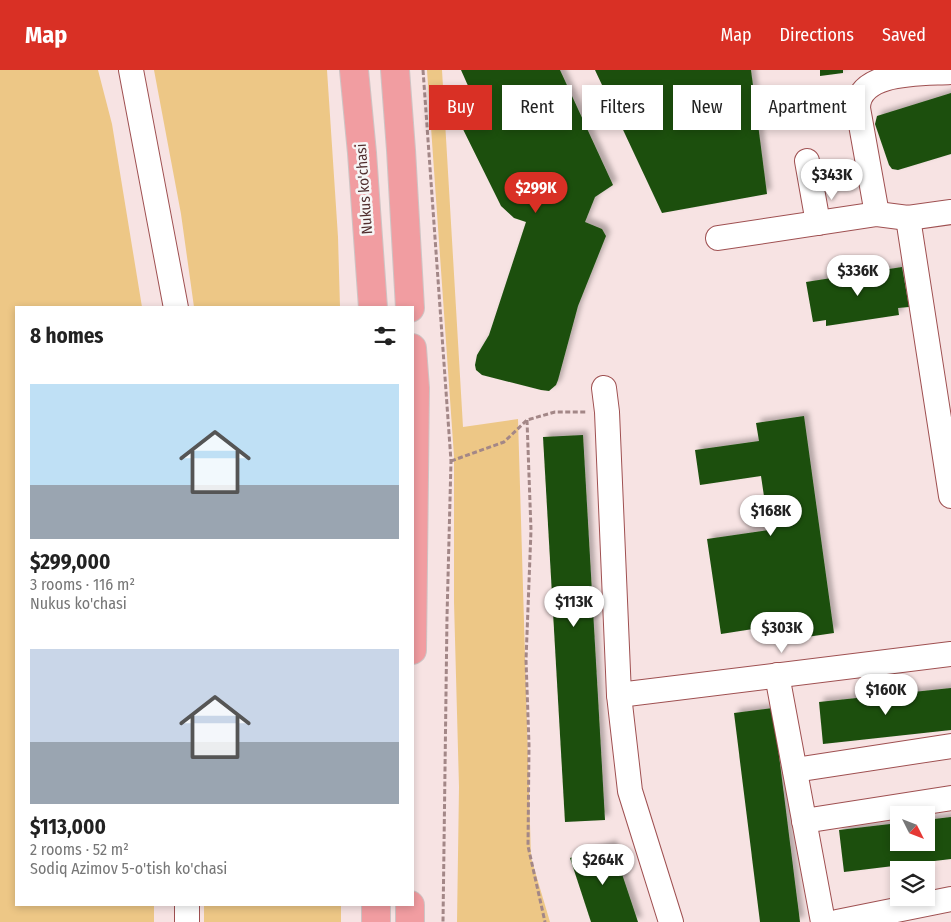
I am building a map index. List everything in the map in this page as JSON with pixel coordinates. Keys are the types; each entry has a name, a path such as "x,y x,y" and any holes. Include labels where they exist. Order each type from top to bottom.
{"main road":[{"name":"Nukus ko'chasi","path":"354,70 373,306"},
{"path":"394,70 410,306"},
{"path":"414,375 414,475"},
{"path":"376,906 376,922"},
{"path":"410,906 410,922"}],"street":[{"path":"131,70 176,306"},
{"path":"877,214 858,108 858,99 862,91 869,84 896,73 951,72"},
{"path":"807,161 818,223"},
{"path":"718,238 877,214 908,218 951,212"},
{"path":"908,218 951,496"},
{"path":"604,388 607,412 619,695 630,791 671,922"},
{"path":"619,695 951,654"},
{"path":"777,675 823,922"},
{"path":"794,770 951,746"},
{"path":"804,821 951,798"},
{"path":"837,922 951,899"},
{"path":"187,906 187,922"}],"path":[{"path":"423,70 451,461 443,922"},
{"path":"451,461 504,442 527,420 555,412 607,412"},
{"path":"527,420 531,530 526,660 529,745 528,846 544,922"}],"shaded area":[{"path":"0,70 98,70 112,124 142,306 15,306 15,906 154,906 154,922 0,922"},
{"path":"154,70 327,70 338,237 340,306 194,306 181,214"},
{"path":"427,70 442,70 443,85 429,85 429,99"},
{"path":"431,130 446,130 463,427 518,419 531,858 550,922 457,922 459,787 454,602 454,456"},
{"path":"204,906 341,906 341,922 204,922"}],"building":[{"path":"461,70 560,70 567,85 502,85 502,130 572,130 572,96 582,118 582,130 588,130 613,185 595,197 585,222 602,229 606,236 578,306 558,380 556,385 549,391 482,375 476,370 477,355 489,335 526,222 514,218 501,206 463,130 492,130 492,85 468,85"},
{"path":"595,70 751,70 753,85 751,85 751,130 759,130 767,194 662,213 623,130 663,130 663,85 602,85"},
{"path":"820,70 843,70 843,73 820,76"},
{"path":"951,93 951,154 898,170 892,169 875,124 877,116"},
{"path":"902,267 909,307 898,308 899,315 826,326 826,320 813,322 806,282"},
{"path":"804,416 834,633 786,640 784,624 721,634 707,539 769,530 761,476 700,485 695,450 759,441 756,423"},
{"path":"583,435 605,820 565,822 543,437"},
{"path":"951,688 951,730 823,744 819,702"},
{"path":"773,708 800,922 760,922 734,713"},
{"path":"951,817 951,859 890,861 890,866 844,872 839,830 890,824 890,851 935,851 935,819"},
{"path":"612,844 638,922 591,922 570,858"}]}
